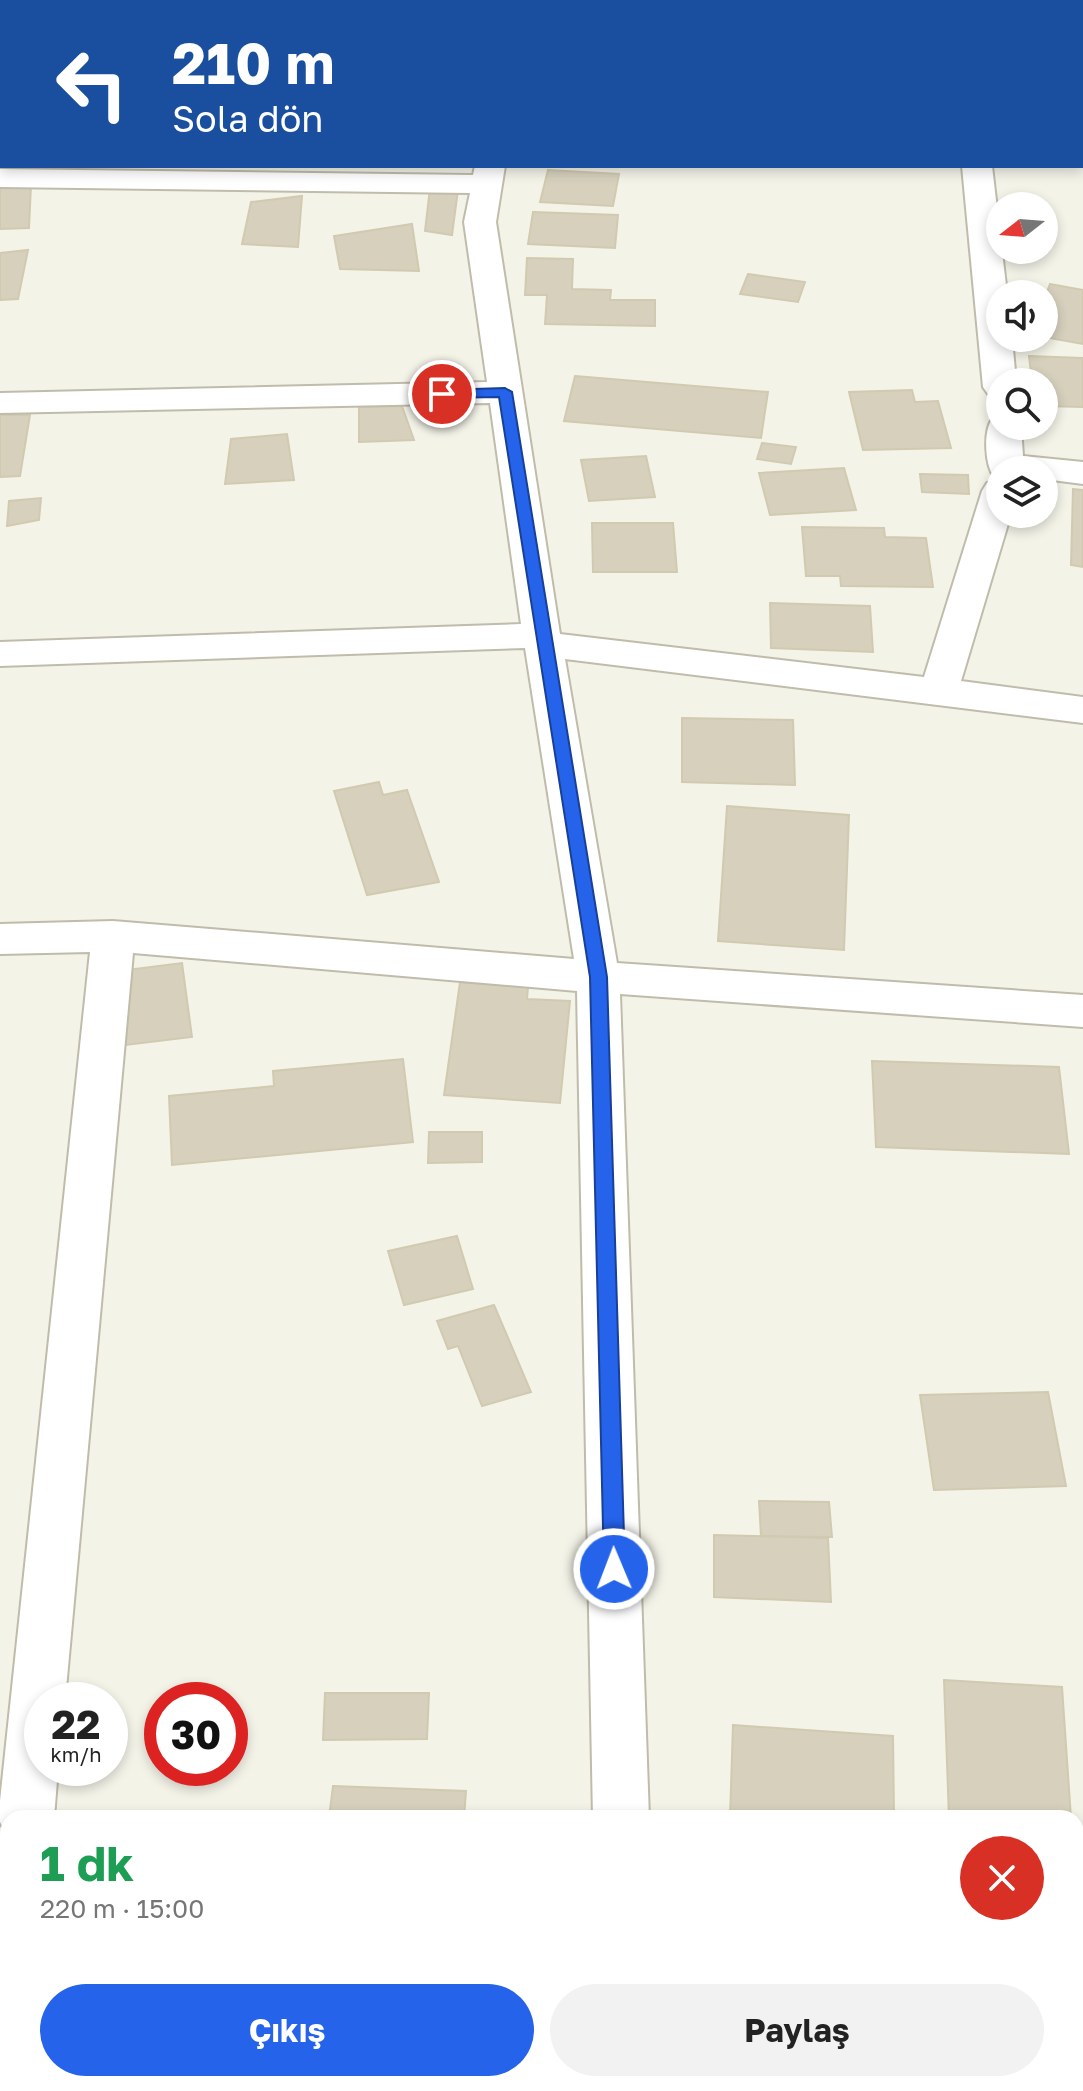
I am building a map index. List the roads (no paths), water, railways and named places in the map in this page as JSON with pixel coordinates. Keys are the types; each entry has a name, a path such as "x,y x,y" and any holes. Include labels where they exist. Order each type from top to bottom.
{"street":[{"path":"977,168 998,368"},
{"path":"0,178 488,175 480,222 542,639 598,977 621,1810"},
{"path":"0,403 505,392"},
{"path":"1058,474 1083,473"},
{"path":"939,691 989,528"},
{"path":"0,654 542,639 1083,710"},
{"path":"27,1810 113,936"},
{"path":"0,939 113,936 598,977 1083,1011"}]}
